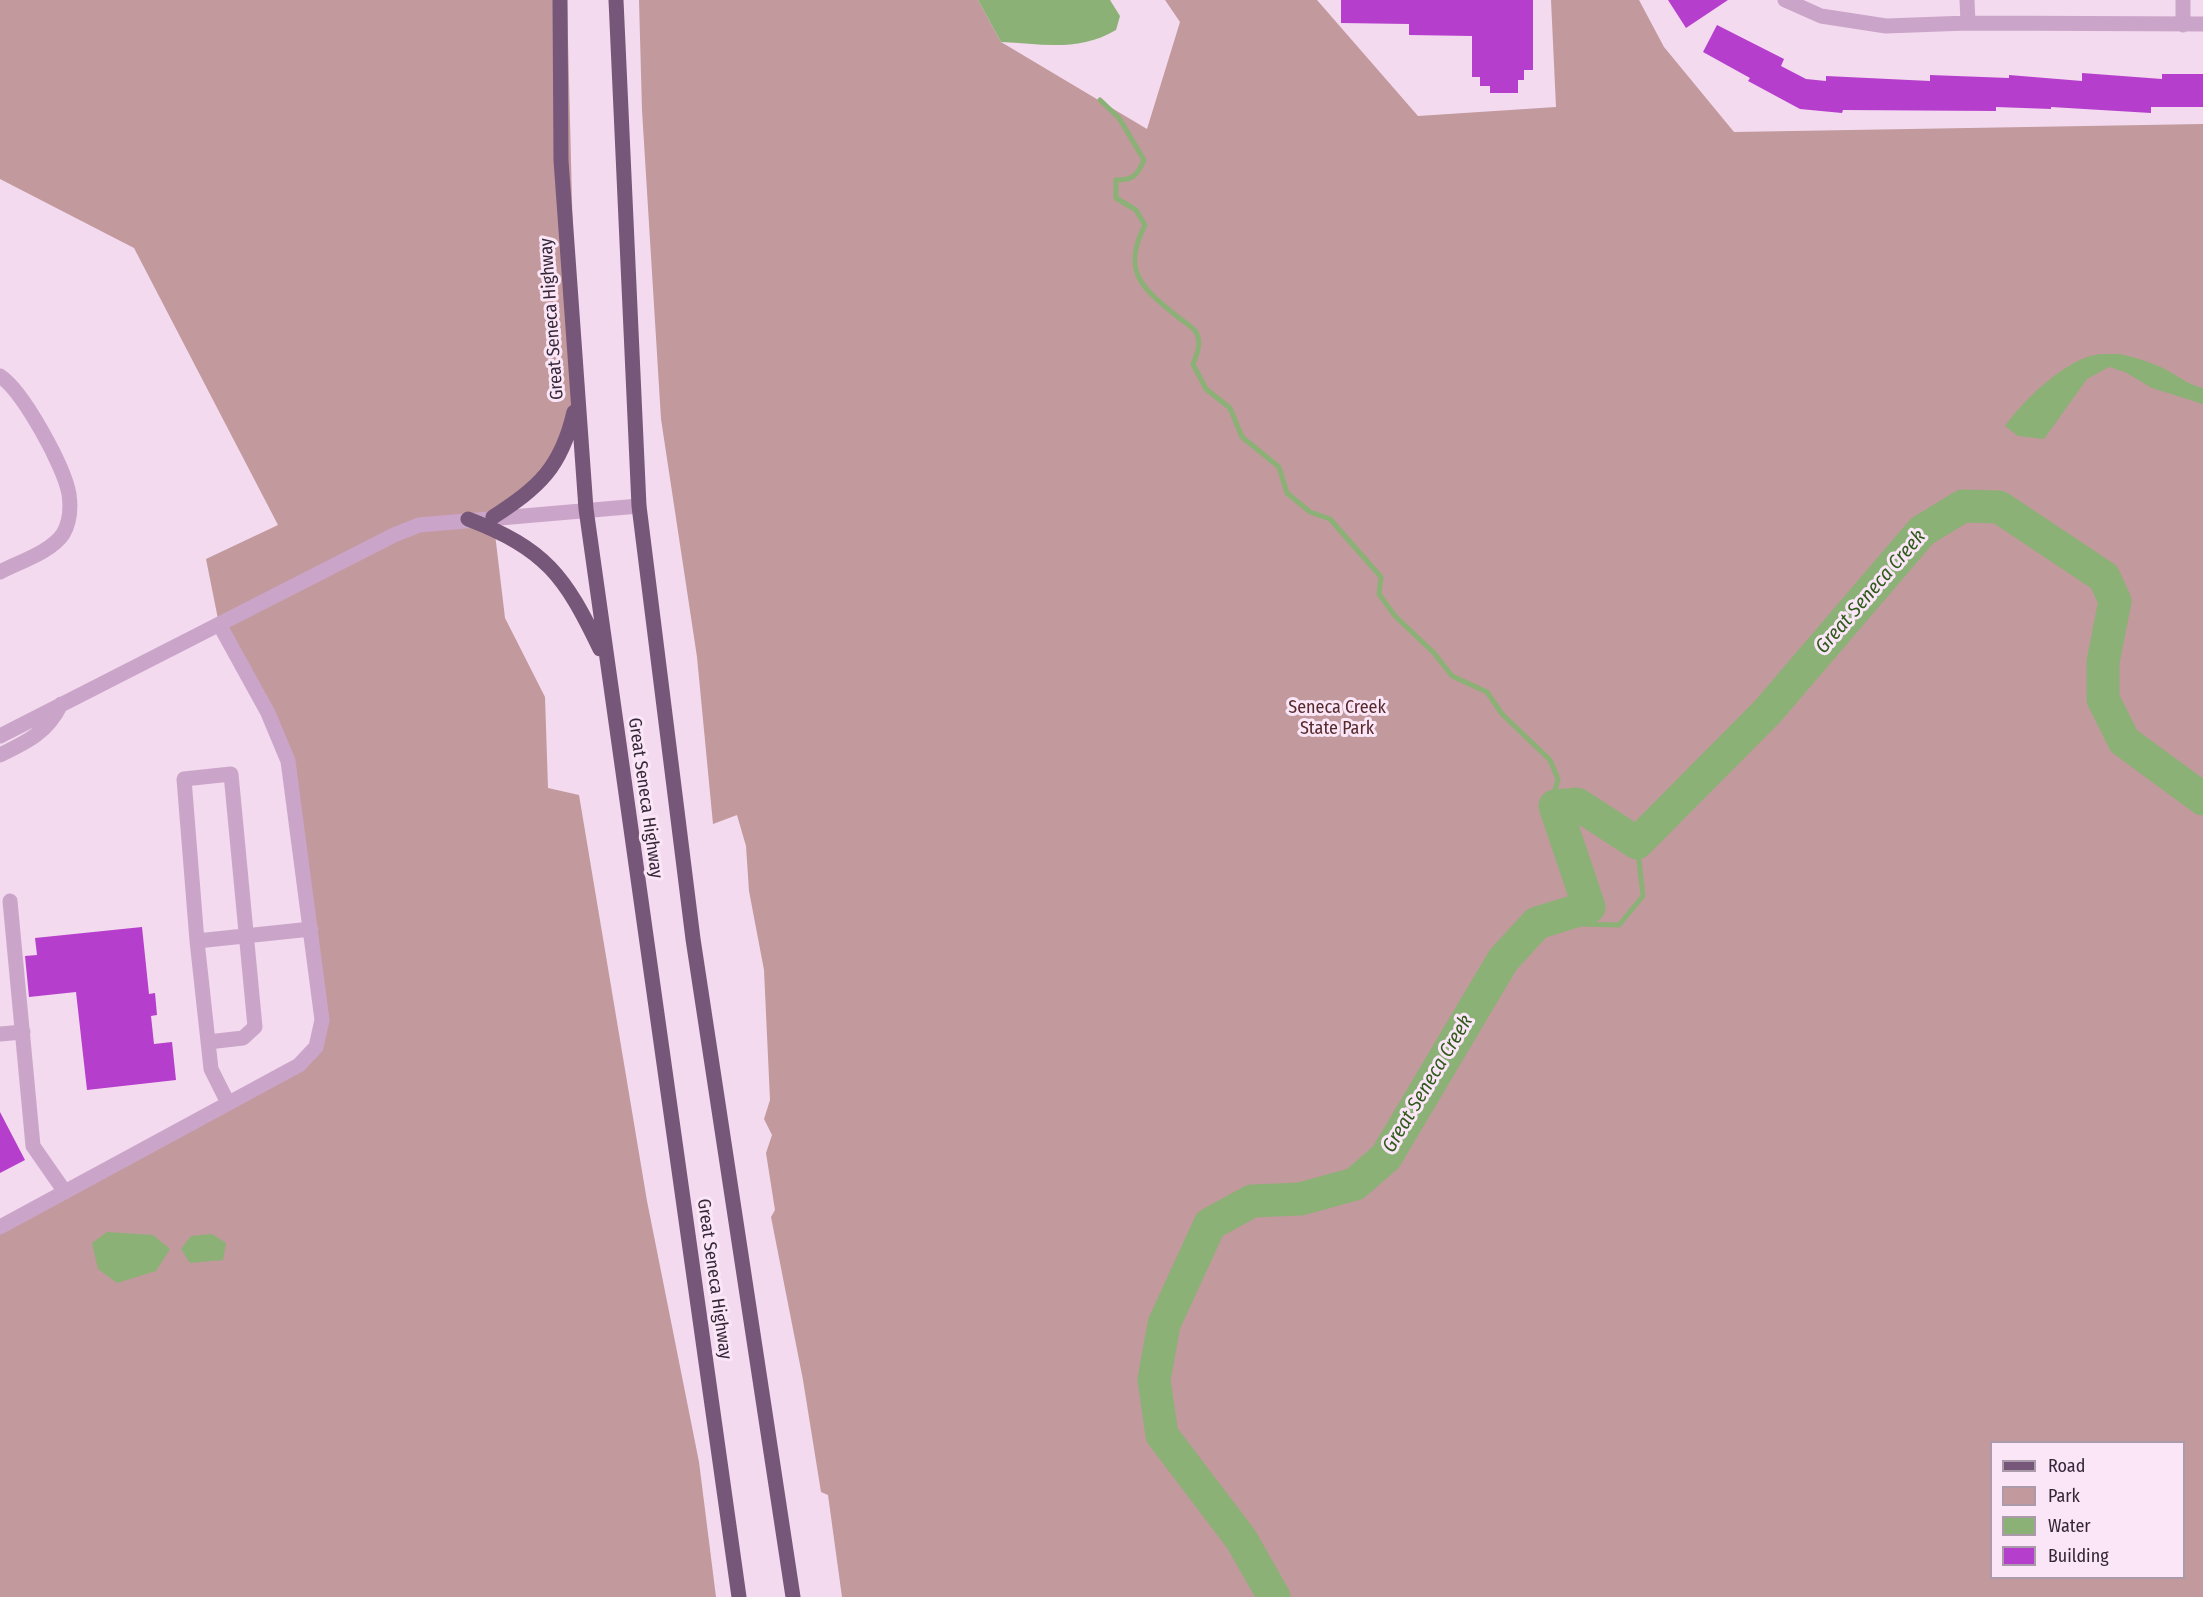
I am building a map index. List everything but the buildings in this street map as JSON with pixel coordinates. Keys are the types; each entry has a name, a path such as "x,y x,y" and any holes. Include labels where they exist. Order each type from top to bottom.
{"main road":[{"name":"Great Seneca Highway","path":"560,0 561,160 586,509 739,1597"},
{"name":"Great Seneca Highway","path":"616,0 639,506 693,939 793,1597"},
{"path":"493,517 530,493 547,476 571,426 577,401"},
{"path":"468,519 522,543 557,574 576,599 606,662"}],"street":[{"path":"1785,0 1821,16 1886,26 1968,23 2203,24"},
{"path":"1967,0 1968,23"},
{"path":"2183,0 2183,25"},
{"path":"0,376 15,388 25,402 64,477 69,493 70,514 62,535 53,544 0,572"},
{"path":"0,736 394,535 419,525 639,506"},
{"path":"0,1227 299,1065 316,1047 322,1020 288,761 268,713 219,624"},
{"path":"0,756 34,738 47,728 61,704"},
{"path":"208,1042 243,1038 255,1027 231,774 184,779 197,941 208,1042 211,1069 228,1103"},
{"path":"10,901 33,1146 65,1192"},
{"path":"197,941 311,929"},
{"path":"0,1034 22,1032"}],"green space":[{"path":"0,0 567,0 577,401 557,457 493,517 505,618 545,697 548,788 579,795 647,1201 699,1462 716,1597 0,1597 0,1227 299,1065 322,1020 288,761 219,624 206,559 278,525 134,248 0,179"},
{"name":"Seneca Creek State Park","path":"639,0 978,0 1001,42 1147,129 1180,22 1165,0 1317,0 1418,116 1556,107 1551,0 1639,0 1664,47 1734,132 2203,124 2203,1597 842,1597 828,1495 821,1492 803,1380 771,1217 775,1210 766,1153 772,1135 764,1119 770,1100 764,970 749,891 746,846 737,815 713,824 697,657 661,419 642,110"}],"water":[{"path":"978,0 1110,0 1120,16 1116,30 1088,41 1060,45 1001,42"},
{"path":"2120,354 2152,363 2203,388 2203,404 2152,388 2125,372 2109,367 2087,379 2044,439 2018,436 2005,426 2031,396 2052,377 2075,362 2091,356"},
{"path":"107,1232 153,1235 170,1249 156,1271 117,1283 98,1269 92,1243"},
{"path":"212,1234 226,1243 223,1260 190,1263 181,1249 191,1236"}],"waterway":[{"path":"1100,100 1119,118 1144,160 1134,176 1116,180 1116,198 1136,210 1145,225 1135,255 1135,267 1139,278 1154,297 1196,332 1199,344 1193,364 1206,389 1230,408 1242,437 1279,467 1287,493 1310,512 1330,519 1381,577 1379,594 1395,616 1434,653 1452,676 1487,692 1502,714 1550,760 1558,779 1553,798 1555,806"},
{"name":"Great Seneca Creek","path":"1274,1597 1241,1539 1162,1435 1154,1380 1164,1324 1210,1224 1252,1201 1300,1199 1355,1184 1386,1157 1503,960 1537,923 1589,907 1555,806 1577,804 1637,843 1767,712 1922,531 1963,506 1999,507 2104,577 2115,601 2103,662 2103,699 2124,741 2203,799"},
{"name":"Great Seneca Creek","path":"1537,923 1619,925 1643,896 1637,843"}]}
